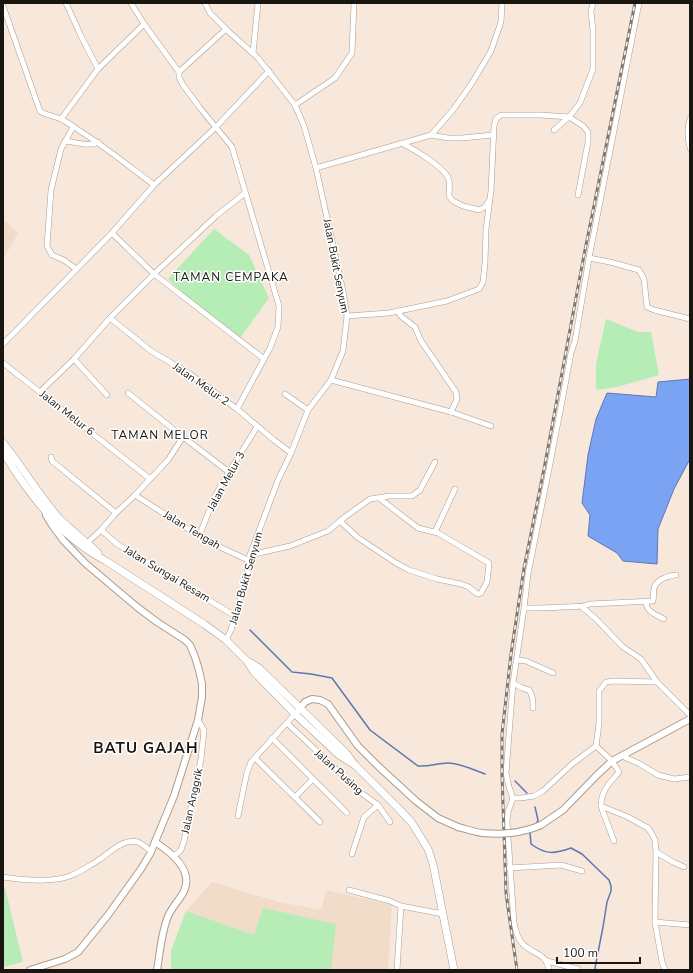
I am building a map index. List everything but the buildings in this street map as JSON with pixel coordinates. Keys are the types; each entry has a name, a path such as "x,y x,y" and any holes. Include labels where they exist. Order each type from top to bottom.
{"main road":[{"path":"3,443 59,517 106,561"},
{"path":"3,451 16,473 43,509 59,527 92,554 106,561 204,624 226,640 247,661 254,672 295,714 339,755 355,766 412,823 428,849 433,864 454,970"},
{"path":"59,517 59,527"},
{"path":"247,661 259,668 346,752 355,766"}],"street":[{"path":"66,3 98,69"},
{"path":"130,3 179,72 179,77 183,85 232,147 279,306 278,327 264,359 237,409"},
{"name":"Jalan Bukit Senyum","path":"205,3 210,13 253,53 269,71 295,105 304,126 316,168 343,291 347,316 343,351 332,380 308,410 278,480 250,555 246,580 231,630 226,640"},
{"path":"253,53 258,3"},
{"path":"295,105 335,78 352,53 354,3"},
{"path":"431,135 453,110 492,51 501,22 502,3"},
{"path":"554,130 569,117 580,103 593,69 593,31 590,11 593,3"},
{"path":"550,970 547,961 543,957 522,944 517,936 514,923 509,868 507,821 508,812 513,798 506,773 513,683 528,574 575,341 589,258 640,3"},
{"path":"3,6 40,111 69,123 98,142 154,185"},
{"path":"61,120 98,69 144,24"},
{"path":"179,72 226,29"},
{"path":"3,344 112,233 154,185 216,127 269,71"},
{"path":"347,316 390,313 447,301 479,289 483,282 485,263 486,229 490,200 494,126 496,119 501,115 569,117 583,126 588,132 588,142 578,195"},
{"path":"690,119 688,124 688,143 690,148"},
{"path":"73,127 61,149 51,190 46,246 52,255 64,260 76,269"},
{"path":"316,168 431,135 448,138 462,138 493,135"},
{"path":"413,140 414,149"},
{"path":"66,141 90,145 98,142"},
{"path":"401,143 414,149 445,173 448,179 448,196 453,201 463,206 479,210 485,208 490,200"},
{"path":"40,392 74,359 110,318 154,274 216,216 245,193"},
{"path":"112,233 154,274 264,359"},
{"path":"589,258 639,270 644,279 647,307 690,319"},
{"path":"397,311 414,327 456,392 457,399 451,412"},
{"name":"Jalan Melur 2","path":"110,318 151,351 190,374 291,452"},
{"path":"74,359 106,395"},
{"name":"Jalan Melur 6","path":"3,363 150,479"},
{"path":"332,380 451,412 491,426"},
{"path":"128,393 229,472"},
{"path":"285,394 308,410"},
{"name":"Jalan Melur 3","path":"199,536 215,496 257,427"},
{"path":"87,543 168,460 183,437"},
{"path":"51,457 52,462 116,513"},
{"path":"250,555 290,546 328,531 370,499 389,496 412,496 420,490 435,462"},
{"path":"435,532 455,489"},
{"name":"Jalan Tengah","path":"135,495 199,536 250,561"},
{"path":"340,521 357,537 396,564 437,579 461,584 478,594 481,593 488,582 490,563 438,533 418,528 380,498"},
{"path":"30,970 65,959 78,952 108,915 141,869 155,842 174,796 198,720 202,697 202,684 195,657 190,645 137,607 85,563 63,540 43,509"},
{"path":"59,527 63,540"},
{"name":"Jalan Sungai Resam","path":"101,530 117,544 235,616"},
{"path":"524,608 582,607 590,604 653,601 656,584 667,576 676,575"},
{"path":"646,602 649,610 664,619"},
{"path":"582,607 624,647 640,659 657,682 690,715"},
{"path":"516,660 526,661 553,673"},
{"path":"513,798 534,796 543,792 572,764 596,746 599,724 599,691 606,682 657,682"},
{"path":"513,683 529,690 532,695 533,708"},
{"path":"238,816 247,772 251,762 305,702 312,699 320,700 328,704 358,746 378,766 438,818 458,827 481,833 502,834 520,832 541,825 563,810 598,774 612,762 690,719"},
{"name":"Jalan Anggrik","path":"174,856 181,850 184,841 201,759 204,730 198,720"},
{"name":"Jalan Pusing","path":"287,723 360,792 378,805 390,822"},
{"path":"272,738 347,813"},
{"path":"596,746 612,762 619,772 603,792 601,799 601,806 614,842"},
{"path":"622,756 640,764 658,775 674,779 690,777"},
{"path":"255,758 320,822"},
{"path":"295,797 313,779"},
{"path":"352,854 364,818 378,805"},
{"path":"601,806 628,817 648,828 655,840 655,922 662,962 665,970"},
{"path":"3,877 19,880 52,880 71,876 99,860 118,845 129,842 138,842 151,850"},
{"path":"155,842 174,856 186,874 183,892 170,910 167,918 162,936 157,970"},
{"path":"656,852 684,867"},
{"path":"509,868 562,865 582,871"},
{"path":"349,890 390,901 401,906 443,914"},
{"path":"397,970 401,906"},
{"path":"655,922 690,925"},
{"path":"547,961 578,969"}],"shaded area":[{"path":"3,219 18,233 3,260"},
{"path":"212,882 279,902 321,910 326,890 392,905 388,970 171,970 171,951 186,911"}],"green space":[{"path":"214,229 249,255 269,298 237,342 168,279"},
{"path":"606,319 638,332 651,332 659,375 617,387 596,390 596,364"},
{"path":"3,888 5,888 23,962 3,967"},
{"path":"263,908 336,924 331,970 171,970 171,951 186,911 254,935"}],"water":[{"path":"690,379 690,459 674,489 658,529 657,564 623,561 617,553 588,536 590,515 582,503 588,455 596,419 607,393 656,397 658,382"}],"waterway":[{"path":"250,630 292,672 332,678 370,730 418,766 453,763 485,774"},
{"path":"515,781 527,793"},
{"path":"535,807 538,820 536,825"},
{"path":"531,831 531,844 536,848 546,852 555,852 571,848 582,854 609,880 611,891 607,902 595,968 596,970"}],"railway":[{"path":"517,970 506,893 502,775 502,734 511,654 524,568 584,255 635,3"}],"district":[{"name":"TAMAN CEMPAKA","path":"231,277"},
{"name":"TAMAN MELOR","path":"160,435"},
{"name":"BATU GAJAH","path":"146,748"}]}
